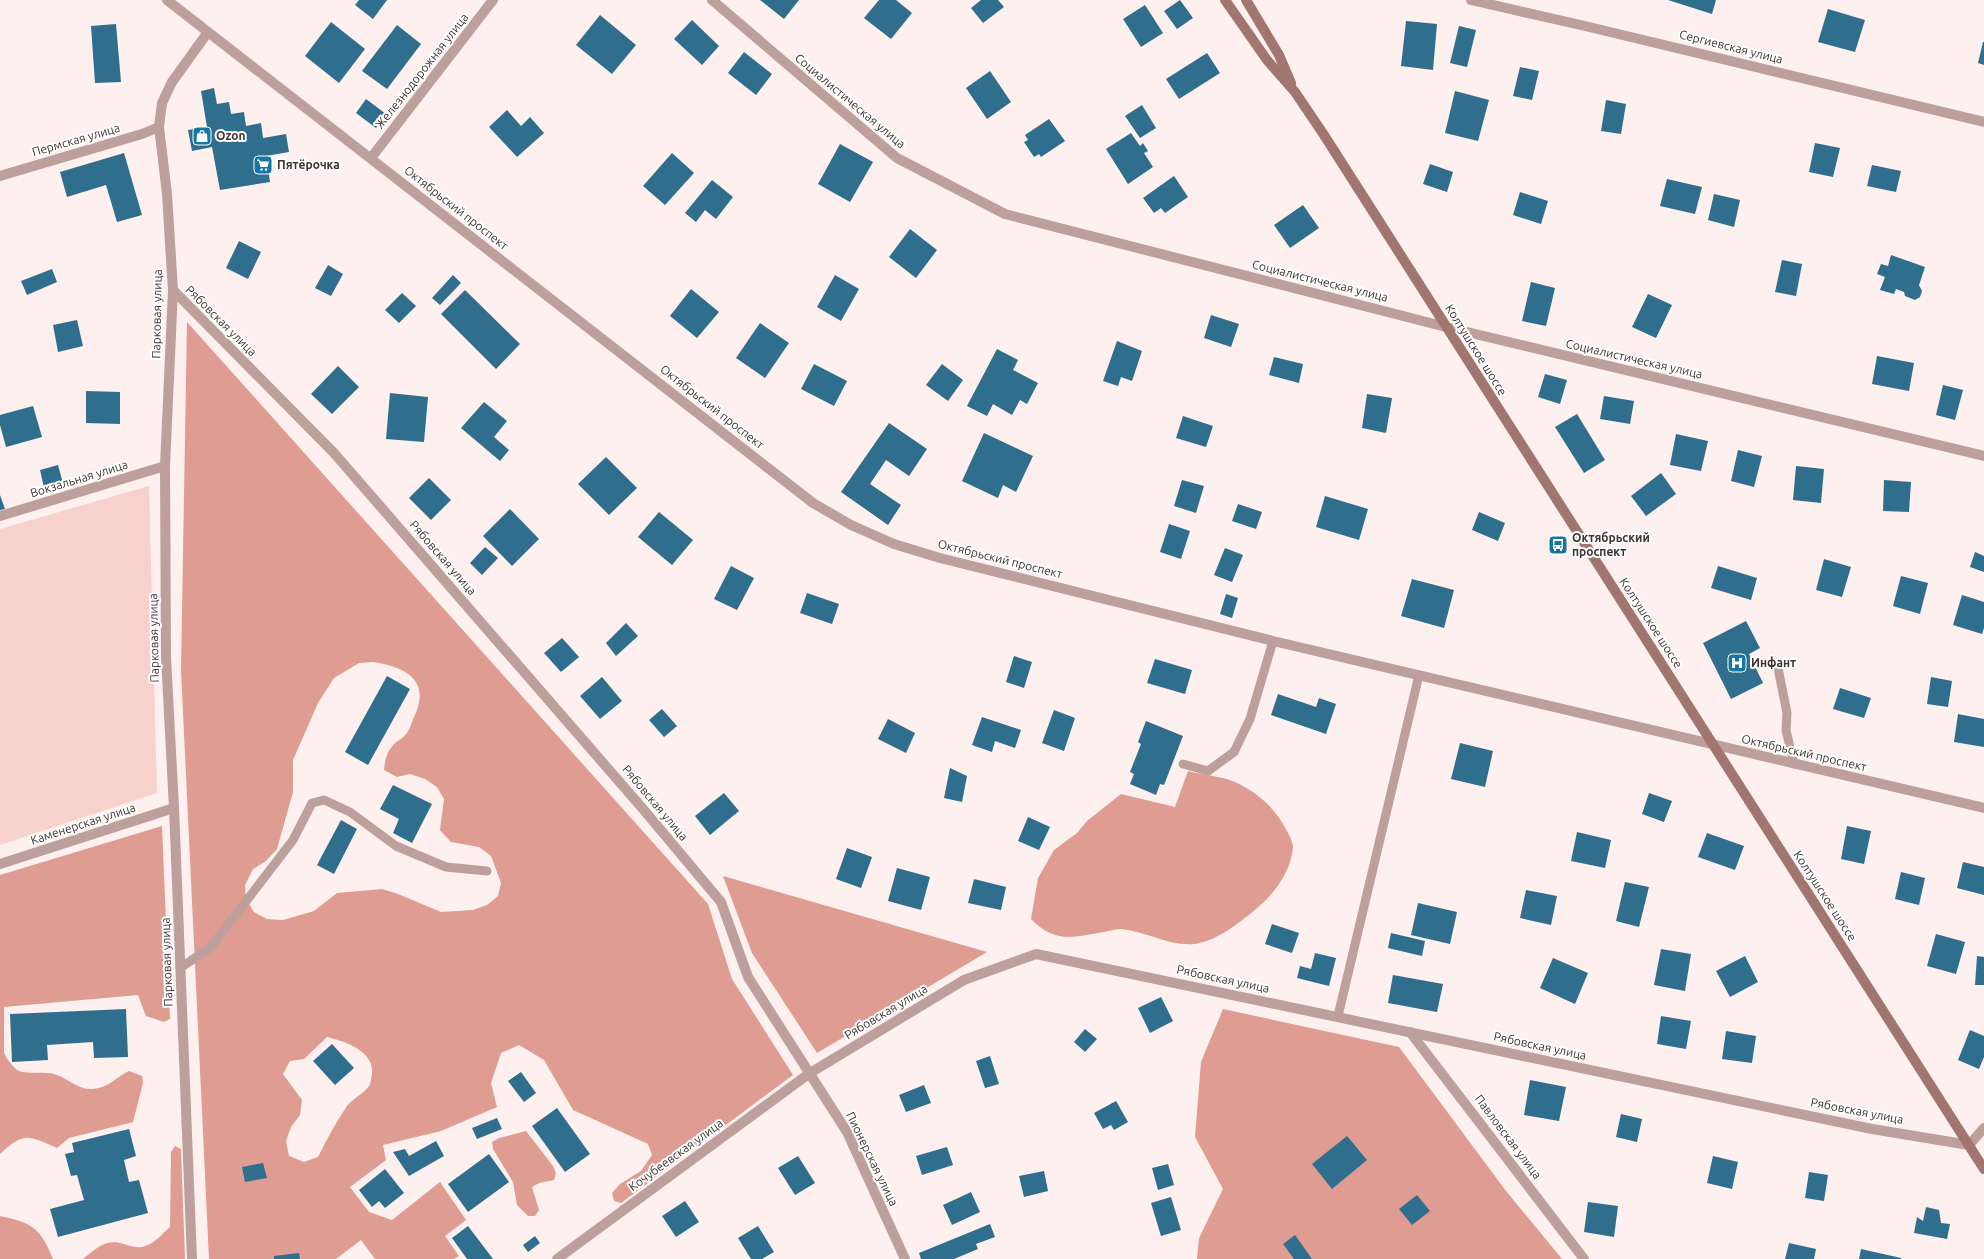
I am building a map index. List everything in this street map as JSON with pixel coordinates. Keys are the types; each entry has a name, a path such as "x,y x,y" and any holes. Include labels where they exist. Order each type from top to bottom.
{"main road":[{"name":"Колтушское шоссе","path":"1225,0 1267,60 1295,92 1984,1169"},
{"name":"Колтушское шоссе","path":"1246,0 1279,55 1295,92"}],"street":[{"name":"Октябрьский проспект","path":"167,0 813,503 850,525 894,544 940,558 1419,676 1984,808"},
{"name":"Железнодорожная улица","path":"371,158 493,0"},
{"name":"Социалистическая улица","path":"712,0 897,158 1005,214 1446,327 1984,456"},
{"name":"Сергиевская улица","path":"1471,0 1593,27 1984,122"},
{"name":"Парковая улица","path":"192,1259 174,808 166,657 165,466 173,290 167,194 159,127 162,103 172,82 208,32"},
{"name":"Пермская улица","path":"0,176 142,134 159,127"},
{"name":"Рябовская улица","path":"173,290 334,453 638,803 721,902 748,977 810,1072 964,980 1036,954 1872,1129 1969,1145"},
{"name":"Вокзальная улица","path":"0,516 165,466"},
{"name":"Каменерская улица","path":"0,864 174,808"},
{"name":"Павловская улица","path":"1410,1032 1584,1259"},
{"name":"Кочубеевская улица","path":"557,1259 810,1072"},
{"name":"Пионерская улица","path":"810,1072 847,1132 905,1259"},
{"path":"1969,1145 1984,1128"}],"lane":[{"path":"1183,764 1208,771 1234,752 1250,719 1273,641"},
{"path":"1777,663 1787,713 1786,730 1794,764"},
{"path":"1338,1016 1419,676"},
{"path":"180,968 210,947 293,840 312,803 324,800 350,812 396,846 446,867 488,871"}],"shaded area":[{"path":"187,322 708,904 732,979 793,1075 621,1203 614,1201 612,1193 620,1184 641,1171 652,1155 648,1144 573,1110 544,1060 519,1045 501,1053 491,1083 497,1107 441,1131 383,1145 386,1160 350,1187 369,1212 392,1220 440,1182 466,1220 445,1236 459,1256 454,1259 375,1259 361,1240 336,1259 209,1259 181,670","holes":["373,662 386,664 406,672 413,678 418,686 420,695 418,706 409,730 388,752 384,770 397,777 410,774 425,779 437,787 444,799 440,830 451,842 479,847 491,856 501,883 498,896 487,905 473,910 441,912 382,889 337,893 314,911 283,920 267,919 254,912 246,899 245,885 253,869 266,861 277,849 293,792 293,760 318,703 334,678 359,663","327,1037 350,1044 364,1053 372,1066 371,1080 370,1085 347,1106 318,1157 304,1162 289,1156 286,1141 291,1127 300,1115 302,1100 283,1074 290,1061 304,1059"]},
{"path":"149,486 157,793 0,845 0,529"},
{"path":"1188,771 1224,778 1235,782 1260,797 1273,809 1290,836 1293,847 1284,876 1279,885 1258,908 1231,928 1210,940 1195,944 1176,943 1130,930 1121,929 1083,936 1065,937 1048,932 1031,919 1038,878 1054,850 1077,833 1087,821 1121,794 1175,807"},
{"path":"162,826 170,1019 164,1022 146,1016 138,995 4,1007 4,1053 17,1070 54,1074 81,1088 86,1089 103,1087 129,1071 142,1076 143,1083 133,1122 69,1138 57,1148 33,1139 21,1139 0,1154 0,875"},
{"path":"723,876 987,952 817,1053 752,953"},
{"path":"1223,1009 1399,1047 1506,1191 1562,1259 1197,1259 1199,1238 1223,1189 1195,1137 1201,1062"},
{"path":"526,1131 553,1166 556,1173 554,1180 539,1183 532,1187 539,1210 535,1216 528,1216 517,1205 513,1182 493,1149 492,1142 499,1138"},
{"path":"175,1146 181,1149 185,1259 83,1259 106,1243 117,1242 133,1247 146,1246 157,1239 170,1227 171,1152"},
{"path":"0,1216 20,1221 34,1228 44,1240 53,1259 0,1259"}],"building":[{"path":"359,0 387,0 373,19 355,5"},
{"path":"760,0 799,0 784,19"},
{"path":"879,0 896,0 912,13 891,39 864,18"},
{"path":"981,0 998,0 1004,7 983,23 971,8"},
{"path":"1180,0 1193,18 1177,29 1164,11"},
{"path":"1668,0 1716,0 1712,14"},
{"path":"1145,5 1163,33 1141,47 1123,19"},
{"path":"1828,9 1865,20 1855,52 1818,42"},
{"path":"600,15 636,45 612,74 576,45"},
{"path":"692,20 719,46 702,65 674,39"},
{"path":"1406,21 1437,24 1433,70 1401,66"},
{"path":"331,22 365,49 339,83 305,56"},
{"path":"116,24 121,82 95,83 91,26"},
{"path":"397,25 421,44 387,89 362,71"},
{"path":"1459,26 1476,30 1467,67 1450,63"},
{"path":"1984,42 1984,65 1978,63"},
{"path":"744,52 772,74 756,95 728,73"},
{"path":"1207,53 1220,73 1179,99 1166,79"},
{"path":"1520,67 1539,71 1532,100 1513,96"},
{"path":"990,71 1011,102 987,119 966,88"},
{"path":"214,88 217,104 229,102 231,114 244,112 246,126 261,123 263,138 286,134 289,152 266,156 270,182 220,190 212,147 192,151 188,130 207,127 201,91"},
{"path":"1455,91 1489,100 1478,141 1445,133"},
{"path":"366,99 386,114 376,128 356,113"},
{"path":"1606,100 1626,104 1621,134 1601,131"},
{"path":"1142,105 1156,128 1140,138 1125,116"},
{"path":"507,110 521,126 530,117 544,133 517,157 489,127"},
{"path":"1049,119 1065,141 1041,157 1039,154 1034,157 1024,142 1028,140 1025,135"},
{"path":"1131,133 1140,146 1143,143 1148,151 1144,153 1153,167 1128,184 1106,149"},
{"path":"1815,143 1840,148 1833,177 1809,172"},
{"path":"840,144 873,162 850,202 818,184"},
{"path":"124,153 142,215 117,222 106,185 67,197 60,172"},
{"path":"672,153 694,173 665,205 643,186"},
{"path":"1430,164 1453,172 1447,192 1423,184"},
{"path":"1872,165 1901,171 1896,192 1867,186"},
{"path":"1174,176 1188,197 1165,213 1161,208 1154,213 1143,198"},
{"path":"1667,179 1702,187 1695,214 1660,206"},
{"path":"712,180 733,197 716,219 705,210 696,222 685,213"},
{"path":"1520,192 1548,201 1541,224 1513,215"},
{"path":"1714,194 1740,200 1734,227 1708,220"},
{"path":"1303,205 1319,228 1290,248 1274,225"},
{"path":"910,229 937,250 916,278 889,257"},
{"path":"239,241 261,252 248,279 226,268"},
{"path":"1891,255 1925,267 1919,285 1922,291 1920,297 1915,300 1905,296 1904,292 1896,289 1894,294 1880,290 1885,277 1877,274 1881,264 1888,266"},
{"path":"1782,260 1802,264 1796,296 1775,292"},
{"path":"328,265 343,274 331,296 315,288"},
{"path":"52,269 57,282 27,295 21,281"},
{"path":"453,275 461,283 440,305 432,298"},
{"path":"835,275 859,289 841,321 817,307"},
{"path":"1531,282 1555,288 1546,326 1522,321"},
{"path":"691,289 719,312 697,338 670,316"},
{"path":"465,290 520,344 496,369 441,314"},
{"path":"402,293 416,306 399,323 385,310"},
{"path":"1648,294 1672,305 1656,338 1632,327"},
{"path":"1211,315 1239,324 1231,347 1204,338"},
{"path":"77,320 83,346 58,352 53,325"},
{"path":"760,323 789,343 765,378 736,358"},
{"path":"1117,341 1142,351 1132,381 1121,377 1118,386 1103,381"},
{"path":"997,349 1018,360 1013,370 1038,383 1027,404 1020,400 1012,415 993,404 987,416 967,406"},
{"path":"1877,356 1914,363 1909,391 1872,384"},
{"path":"1274,357 1303,364 1299,383 1269,375"},
{"path":"814,364 847,381 834,406 801,389"},
{"path":"942,364 963,380 948,401 926,385"},
{"path":"338,366 359,387 332,414 311,394"},
{"path":"1545,374 1567,380 1560,404 1538,397"},
{"path":"1943,385 1963,390 1955,420 1936,415"},
{"path":"86,391 120,392 120,424 86,423"},
{"path":"390,393 428,397 424,442 386,439"},
{"path":"1367,394 1392,398 1386,433 1362,428"},
{"path":"1604,396 1634,401 1630,424 1600,419"},
{"path":"484,402 507,421 494,437 509,450 500,461 461,428"},
{"path":"33,406 42,437 6,447 0,425 0,415"},
{"path":"1577,414 1605,460 1584,473 1555,427"},
{"path":"1183,416 1213,426 1206,447 1176,438"},
{"path":"889,423 927,449 909,476 886,460 870,484 901,505 888,525 841,492"},
{"path":"984,433 1033,456 1016,492 1003,485 998,498 962,481"},
{"path":"1676,434 1708,441 1701,471 1670,465"},
{"path":"1738,450 1762,456 1754,487 1731,481"},
{"path":"606,457 637,488 609,515 578,484"},
{"path":"58,465 64,487 45,492 40,470"},
{"path":"1796,466 1824,469 1821,503 1793,500"},
{"path":"1661,473 1676,494 1646,516 1631,496"},
{"path":"429,478 451,500 431,520 409,498"},
{"path":"1182,480 1204,486 1196,513 1174,506"},
{"path":"1884,480 1911,482 1909,512 1883,511"},
{"path":"0,495 5,509 0,510"},
{"path":"1325,496 1368,509 1359,540 1316,527"},
{"path":"1238,504 1262,512 1256,529 1232,521"},
{"path":"510,509 539,539 512,566 483,536"},
{"path":"659,512 693,540 672,565 638,537"},
{"path":"1479,512 1505,523 1498,541 1472,530"},
{"path":"1169,524 1190,531 1181,559 1160,552"},
{"path":"485,547 498,558 482,575 470,563"},
{"path":"1225,548 1243,555 1232,582 1214,575"},
{"path":"1975,552 1984,556 1984,572 1970,567"},
{"path":"1824,559 1851,567 1842,597 1816,590"},
{"path":"731,566 754,578 737,610 714,599"},
{"path":"1718,566 1757,578 1751,600 1711,588"},
{"path":"1901,576 1928,583 1920,614 1893,606"},
{"path":"1412,579 1454,590 1444,628 1401,616"},
{"path":"807,593 839,604 832,624 800,613"},
{"path":"1226,594 1238,598 1232,618 1220,614"},
{"path":"1962,595 1984,602 1984,628 1982,634 1953,625"},
{"path":"1746,621 1760,648 1749,654 1763,683 1731,699 1703,643"},
{"path":"626,623 638,636 616,656 606,643"},
{"path":"562,638 579,657 561,672 544,653"},
{"path":"1014,656 1032,662 1024,688 1006,682"},
{"path":"1155,659 1192,670 1185,694 1147,683"},
{"path":"387,676 410,689 368,765 345,752"},
{"path":"602,677 622,701 600,719 580,696"},
{"path":"1931,677 1952,681 1948,707 1927,704"},
{"path":"1840,688 1871,698 1864,718 1833,709"},
{"path":"1278,694 1316,707 1319,698 1336,704 1326,734 1271,715"},
{"path":"662,709 677,726 664,737 649,720"},
{"path":"1054,710 1075,718 1064,751 1042,743"},
{"path":"1958,714 1984,719 1984,747 1954,742"},
{"path":"982,717 1021,730 1015,748 995,741 992,752 972,745"},
{"path":"888,719 915,733 906,753 878,739"},
{"path":"1146,721 1183,736 1164,785 1160,784 1156,795 1130,784 1134,774 1130,772 1141,744 1138,742"},
{"path":"1460,743 1493,751 1485,787 1451,779"},
{"path":"950,768 967,776 962,802 944,798"},
{"path":"393,785 432,804 412,843 393,833 399,819 380,809"},
{"path":"724,793 739,811 710,835 695,816"},
{"path":"1649,793 1672,801 1664,822 1642,814"},
{"path":"1028,817 1050,827 1039,850 1018,841"},
{"path":"341,820 357,829 334,874 317,865"},
{"path":"1847,826 1871,831 1864,864 1841,859"},
{"path":"1577,832 1611,840 1605,868 1571,861"},
{"path":"1707,833 1744,846 1735,870 1698,857"},
{"path":"847,848 872,857 861,888 836,879"},
{"path":"1963,862 1984,867 1984,895 1957,888"},
{"path":"897,868 930,877 921,910 888,901"},
{"path":"1901,872 1925,878 1919,905 1895,899"},
{"path":"974,879 1006,887 1001,910 968,903"},
{"path":"1625,882 1649,887 1639,927 1616,921"},
{"path":"1526,890 1557,896 1551,925 1520,918"},
{"path":"1418,903 1457,912 1450,944 1411,935"},
{"path":"1272,924 1299,933 1292,953 1265,944"},
{"path":"1391,933 1425,941 1422,956 1388,948"},
{"path":"1936,934 1965,942 1956,974 1927,966"},
{"path":"1661,949 1691,954 1685,991 1654,985"},
{"path":"1315,953 1336,958 1329,986 1297,978 1300,966 1311,969"},
{"path":"1745,956 1758,982 1730,997 1716,971"},
{"path":"1977,956 1984,957 1984,985 1975,985"},
{"path":"1553,958 1588,973 1575,1004 1540,988"},
{"path":"1393,975 1443,984 1437,1012 1388,1003"},
{"path":"1161,997 1173,1021 1150,1033 1138,1008"},
{"path":"126,1009 128,1057 94,1058 93,1042 47,1045 48,1060 12,1062 10,1014"},
{"path":"1661,1016 1691,1021 1686,1049 1657,1044"},
{"path":"1085,1029 1097,1039 1085,1052 1074,1042"},
{"path":"1970,1030 1984,1036 1984,1057 1979,1069 1958,1060"},
{"path":"1726,1031 1756,1036 1752,1063 1722,1059"},
{"path":"332,1044 354,1068 335,1085 313,1061"},
{"path":"990,1056 999,1084 985,1088 976,1061"},
{"path":"521,1072 536,1093 524,1102 508,1081"},
{"path":"1530,1080 1566,1087 1559,1121 1524,1115"},
{"path":"924,1085 931,1103 906,1112 899,1095"},
{"path":"1116,1101 1128,1122 1114,1130 1111,1125 1103,1129 1094,1113"},
{"path":"557,1108 590,1154 565,1172 532,1126"},
{"path":"1621,1114 1642,1119 1637,1142 1616,1137"},
{"path":"497,1118 502,1129 477,1139 472,1128"},
{"path":"129,1129 136,1156 124,1160 129,1182 139,1180 148,1213 58,1237 50,1209 84,1200 77,1175 71,1176 65,1154 74,1152 72,1143"},
{"path":"1347,1136 1367,1160 1332,1189 1312,1164"},
{"path":"436,1141 444,1156 409,1176 393,1152 405,1149 409,1156"},
{"path":"947,1147 953,1165 922,1175 916,1156"},
{"path":"489,1154 509,1182 468,1212 448,1184"},
{"path":"798,1156 815,1183 795,1195 778,1168"},
{"path":"1713,1156 1738,1162 1732,1189 1707,1183"},
{"path":"263,1163 267,1178 245,1182 242,1167"},
{"path":"1168,1164 1174,1185 1158,1190 1152,1168"},
{"path":"385,1169 404,1193 385,1208 379,1201 372,1207 359,1190"},
{"path":"1044,1171 1048,1191 1024,1197 1019,1176"},
{"path":"1809,1172 1828,1175 1824,1201 1805,1198"},
{"path":"971,1192 980,1212 952,1225 943,1205"},
{"path":"1417,1195 1430,1211 1412,1225 1399,1209"},
{"path":"1171,1197 1181,1230 1161,1236 1151,1203"},
{"path":"685,1201 699,1222 676,1237 662,1216"},
{"path":"1588,1202 1618,1206 1614,1237 1584,1232"},
{"path":"1926,1207 1939,1210 1941,1223 1950,1224 1947,1239 1914,1233 1917,1217 1923,1221"},
{"path":"990,1224 995,1237 976,1244 978,1249 954,1259 921,1259 919,1253"},
{"path":"468,1226 493,1259 467,1259 452,1238"},
{"path":"758,1226 774,1252 762,1259 751,1259 738,1238"},
{"path":"1295,1235 1312,1259 1294,1259 1283,1244"},
{"path":"535,1236 540,1243 528,1252 523,1245"},
{"path":"1789,1243 1816,1249 1814,1259 1785,1259"},
{"path":"1861,1249 1901,1258 1901,1259 1859,1259"},
{"path":"299,1253 300,1259 274,1259 274,1256"}],"place":[{"name":"Ozon","path":"202,136"},
{"name":"Пятёрочка","path":"263,165"},
{"name":"Октябрьский проспект","path":"1558,545"},
{"name":"Инфант","path":"1737,663"}]}
